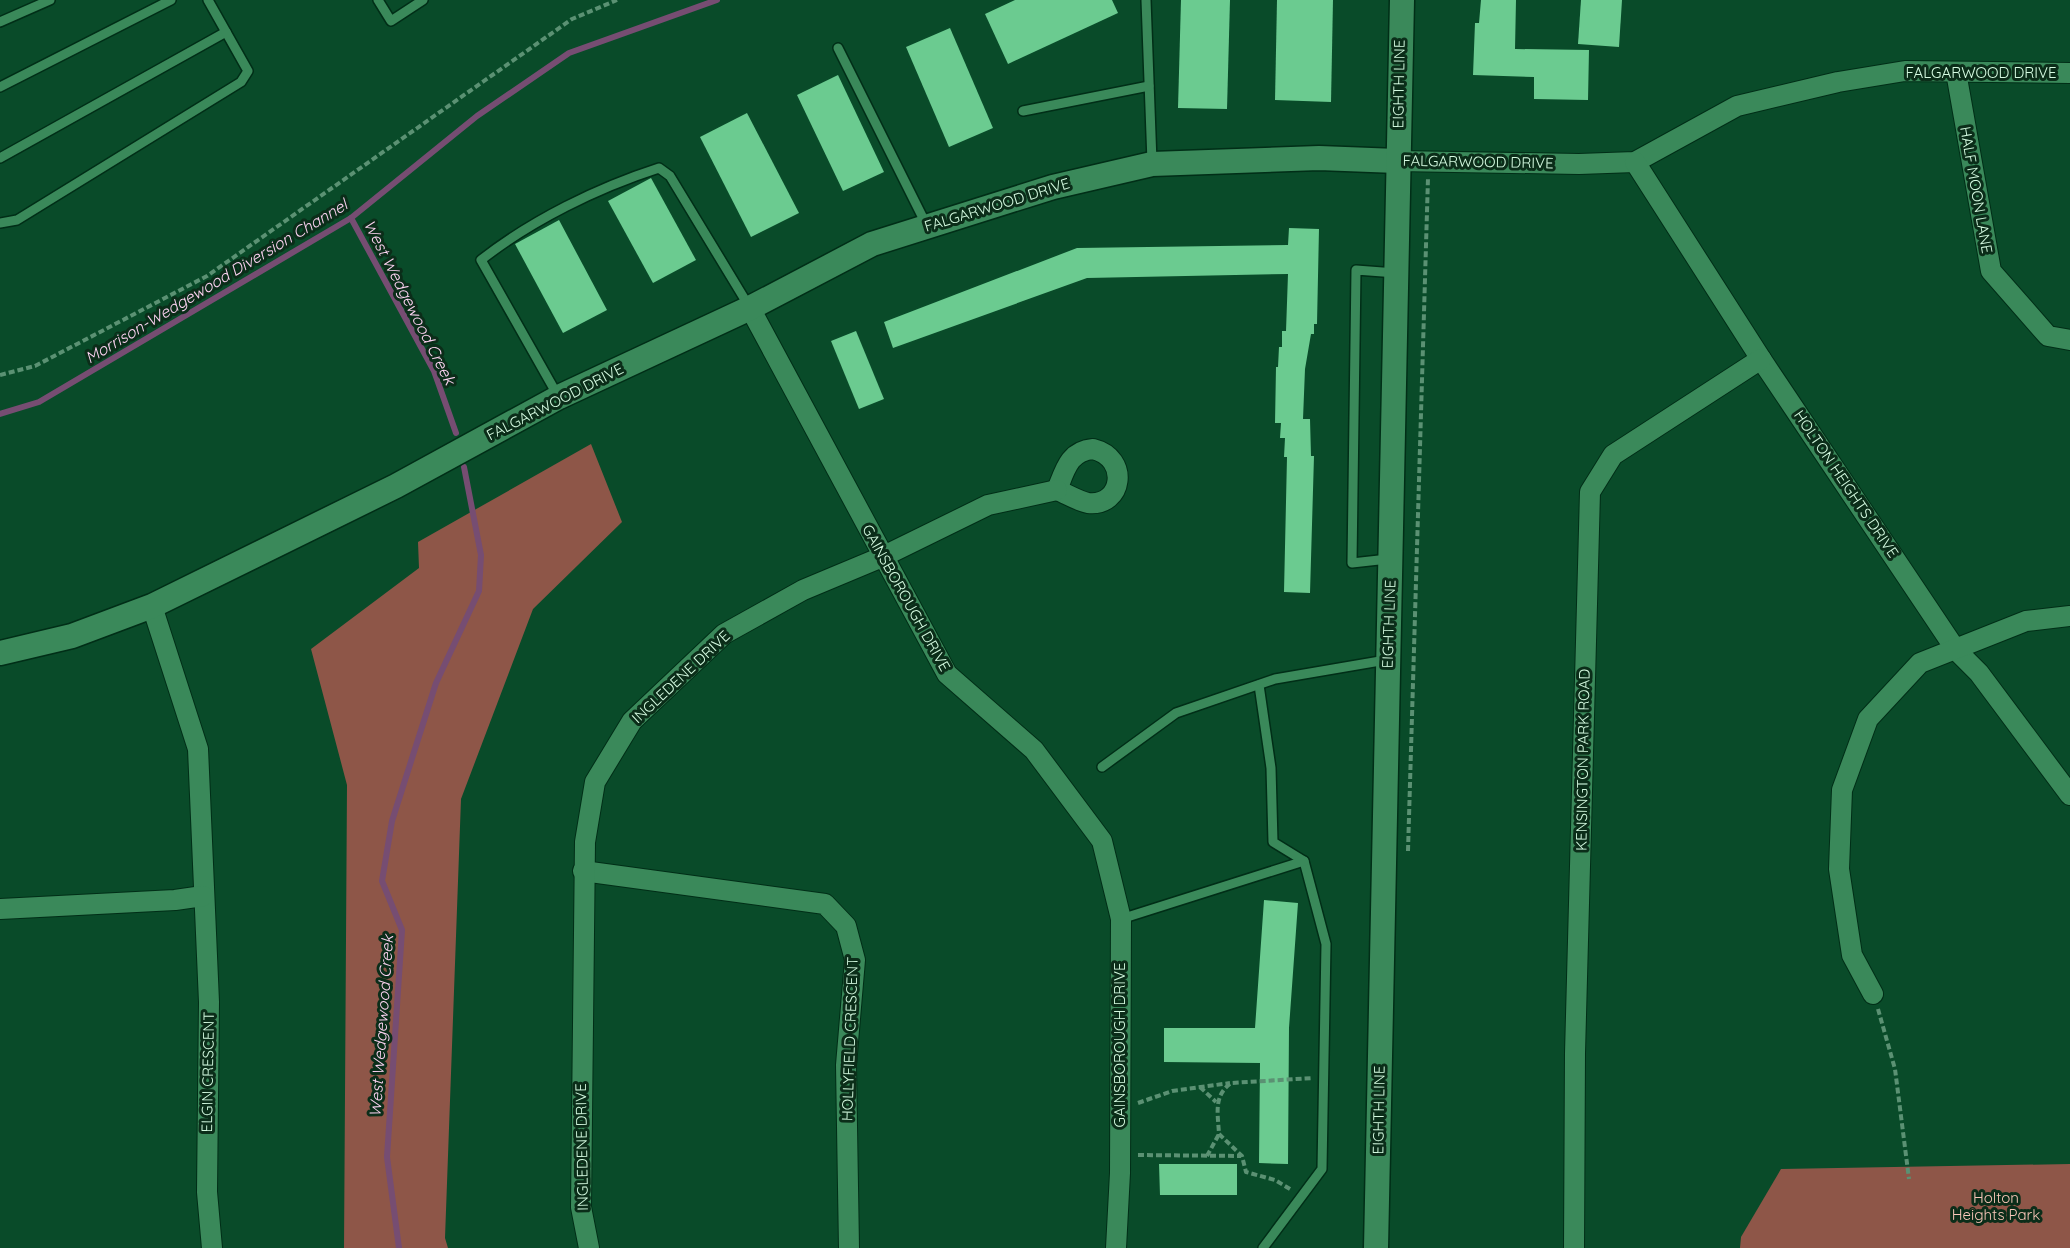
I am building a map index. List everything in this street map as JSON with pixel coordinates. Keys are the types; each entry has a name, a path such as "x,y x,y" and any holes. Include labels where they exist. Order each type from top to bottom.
{"street":[{"name":"EIGHTH LINE","path":"1376,1248 1402,0"},
{"name":"FALGARWOOD DRIVE","path":"0,653 72,636 152,606 396,486 559,397 750,308 872,244 1053,187 1152,164 1319,158 1579,164 1635,162 1737,106 1838,82 1905,71 2070,73"},
{"name":"HALF MOON LANE","path":"1956,72 1990,271 2048,336 2070,340"},
{"name":"HOLTON HEIGHTS DRIVE","path":"1635,162 1761,359 1956,650 1979,673 2070,795"},
{"name":"GAINSBOROUGH DRIVE","path":"750,308 947,674 1034,750 1102,841 1121,919 1120,1155 1116,1248"},
{"name":"KENSINGTON PARK ROAD","path":"1574,1248 1575,1053 1590,492 1613,455 1761,359"},
{"name":"INGLEDENE DRIVE","path":"589,1248 581,1207 585,842 595,782 632,721 724,634 803,590 882,557 988,505 1057,490"},
{"name":"ELGIN CRESCENT","path":"152,606 198,749 209,1002 207,1192 212,1248"},
{"path":"1873,994 1852,955 1839,869 1842,790 1868,719 1920,663 2026,621 2070,616"},
{"name":"HOLLYFIELD CRESCENT","path":"583,871 825,904 846,926 855,960 846,1065 849,1248"},
{"path":"0,909 175,900 203,896"}],"lane":[{"path":"0,22 50,0"},
{"path":"0,87 171,0"},
{"path":"0,223 17,220 241,82 248,71 208,0"},
{"path":"378,0 391,21 423,0"},
{"path":"1146,0 1152,164"},
{"path":"0,158 226,32"},
{"path":"838,48 927,226"},
{"path":"1023,111 1149,86"},
{"path":"559,397 481,260 508,239 620,181 659,168 670,176 750,308"},
{"path":"1392,559 1352,563 1356,270 1396,273"},
{"path":"1102,767 1176,713 1275,680 1388,660"},
{"path":"1259,685 1271,768 1274,842 1305,861 1326,944 1322,1168 1263,1248"},
{"path":"1121,919 1305,861"}],"path":[{"path":"0,375 35,366 207,276 572,19 617,0"},
{"path":"1407,862 1429,180 1425,161"},
{"path":"1873,994 1896,1070 1909,1179"},
{"path":"1120,1110 1172,1091 1200,1086 1323,1078"},
{"path":"1206,1156 1219,1134 1217,1102 1221,1089 1231,1083"},
{"path":"1200,1086 1217,1102"},
{"path":"1219,1134 1242,1156 1246,1172 1275,1180 1301,1196"},
{"path":"1120,1155 1242,1156"}],"green space":[{"path":"591,444 622,522 533,609 461,799 445,1238 448,1248 344,1248 347,785 311,649 419,568 418,542"},
{"name":"Holton Heights Park","path":"2070,1164 2070,1248 1740,1248 1741,1237 1781,1169"}],"building":[{"path":"1015,0 1112,0 1118,13 1008,64 985,14"},
{"path":"1181,0 1230,0 1227,109 1178,108"},
{"path":"1277,0 1333,0 1331,102 1275,100"},
{"path":"1481,0 1516,0 1515,49 1589,50 1588,100 1534,99 1534,77 1473,75 1475,23 1479,23"},
{"path":"1581,0 1622,0 1619,47 1578,44"},
{"path":"950,28 993,128 949,147 906,47"},
{"path":"838,75 884,172 843,191 797,95"},
{"path":"747,113 799,213 751,237 700,137"},
{"path":"651,178 696,260 653,283 608,201"},
{"path":"559,220 607,310 563,333 515,244"},
{"path":"1289,228 1319,229 1317,324 1314,324 1314,334 1311,334 1305,369 1303,419 1310,419 1311,456 1314,456 1310,593 1284,592 1287,457 1284,457 1285,438 1280,438 1281,423 1275,423 1276,367 1278,367 1279,347 1282,347 1282,331 1286,331 1288,274 1087,278 893,348 884,322 1077,248 1288,245"},
{"path":"856,331 884,399 859,409 831,341"},
{"path":"1264,900 1298,903 1289,1028 1288,1164 1259,1163 1260,1063 1164,1062 1164,1028 1255,1028"},
{"path":"1159,1164 1237,1164 1237,1195 1160,1195"}],"waterway":[{"name":"Morrison-Wedgewood Diversion Channel","path":"0,414 39,402 351,218 477,116 569,53 717,0"},
{"name":"West Wedgewood Creek","path":"351,218 434,371 456,433"},
{"name":"West Wedgewood Creek","path":"399,1248 387,1157 402,930 382,881 392,821 436,683 479,591 481,555 464,467"}]}
